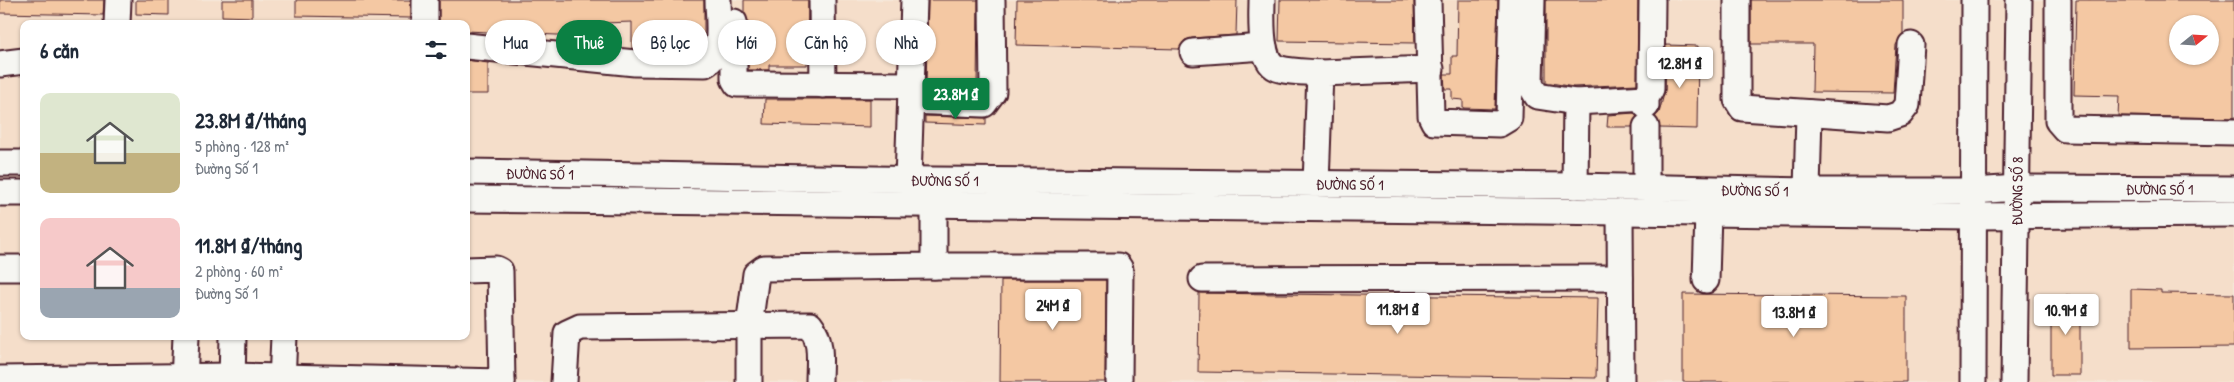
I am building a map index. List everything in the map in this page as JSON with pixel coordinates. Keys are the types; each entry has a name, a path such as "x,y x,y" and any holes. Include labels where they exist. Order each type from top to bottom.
{"street":[{"path":"117,20 118,0"},
{"path":"425,0 425,20"},
{"path":"470,46 635,63 705,64 713,60 718,48 718,0"},
{"path":"734,0 734,79 737,84 824,85 911,93 984,104 990,99 993,92 992,0"},
{"path":"822,0 824,85"},
{"path":"908,180 914,0"},
{"path":"1007,0 1007,38"},
{"path":"1262,0 1264,47 1270,62 1278,69 1320,73 1431,68"},
{"path":"1428,0 1431,116 1434,122 1499,124 1507,121 1509,118 1512,0"},
{"path":"1532,0 1530,84 1536,96 1646,110"},
{"path":"1646,187 1646,110 1651,90 1652,0"},
{"path":"1737,0 1736,100 1742,108 1888,118 1900,114 1906,105 1911,45"},
{"path":"1973,382 1974,0"},
{"name":"ĐƯỜNG SỐ 8","path":"2014,382 2019,0"},
{"path":"2058,0 2058,121 2060,126 2065,129 2234,132"},
{"path":"1193,52 1264,47"},
{"path":"0,64 20,62"},
{"path":"1316,184 1320,73"},
{"path":"1575,186 1576,102"},
{"path":"1807,191 1809,112"},
{"path":"0,162 20,163"},
{"name":"ĐƯỜNG SỐ 1","path":"470,172 908,180 934,191 1620,212 1974,216 2017,214 2234,214"},
{"name":"ĐƯỜNG SỐ 1","path":"470,199 1316,184 1646,187 1807,191 1974,191 2017,188 2234,189"},
{"path":"934,191 934,266"},
{"path":"0,193 20,193"},
{"path":"1620,212 1620,382"},
{"path":"1706,280 1708,213"},
{"path":"749,382 749,327 756,274 764,268 1118,266 1120,269 1119,382"},
{"path":"0,268 20,268"},
{"path":"0,379 282,379 502,382 500,271 496,269 470,270"},
{"path":"1202,279 1620,278"},
{"path":"564,382 567,333 580,327 810,325 817,333 820,354 819,382"},
{"path":"185,379 186,340"},
{"path":"232,379 233,340"},
{"path":"282,379 284,340"}],"shaded area":[{"path":"0,0 2234,0 2234,382 0,382"}],"building":[{"path":"0,0 104,0 103,15 0,13"},
{"path":"136,0 169,0 169,15 136,14"},
{"path":"222,0 252,0 252,17 222,16"},
{"path":"296,0 411,0 411,18 296,16"},
{"path":"439,0 704,0 704,20 632,20 632,22 622,22 622,20 556,20 556,35 546,35 546,20 485,20 485,32 470,31 470,20 439,20"},
{"path":"744,0 808,0 808,20 786,20 786,65 776,65 776,20 747,20 744,12"},
{"path":"928,0 978,0 977,89 926,87 927,65 936,65 936,20 928,20"},
{"path":"1017,0 1237,0 1236,35 1192,38 1185,40 1179,49 1016,45"},
{"path":"1280,0 1414,0 1415,43 1279,41"},
{"path":"1458,0 1498,0 1495,109 1463,108 1463,100 1452,99 1452,89 1445,89 1444,74 1452,74 1452,56 1457,56"},
{"path":"1546,0 1638,0 1637,84 1573,87 1546,82"},
{"path":"1751,0 1903,0 1903,34 1896,45 1893,93 1812,92 1813,44 1751,44"},
{"path":"2076,0 2234,0 2234,118 2118,116 2119,96 2074,95"},
{"path":"1666,45 1698,46 1697,129 1660,128 1655,116 1659,113 1665,90"},
{"path":"470,61 485,63 485,65 488,65 488,94 470,94"},
{"path":"748,65 769,65 769,70 748,70"},
{"path":"765,99 870,99 870,127 764,124"},
{"path":"1634,113 1637,116 1632,127 1607,127 1608,115"},
{"path":"925,116 986,118 986,125 925,123"},
{"path":"1001,280 1106,280 1105,382 1000,382"},
{"path":"2131,289 2161,290 2161,293 2234,294 2234,347 2131,348"},
{"path":"1199,293 1598,298 1596,378 1198,372"},
{"path":"1683,294 1906,296 1906,382 1683,382"},
{"path":"2051,296 2080,296 2080,375 2051,375"}]}
